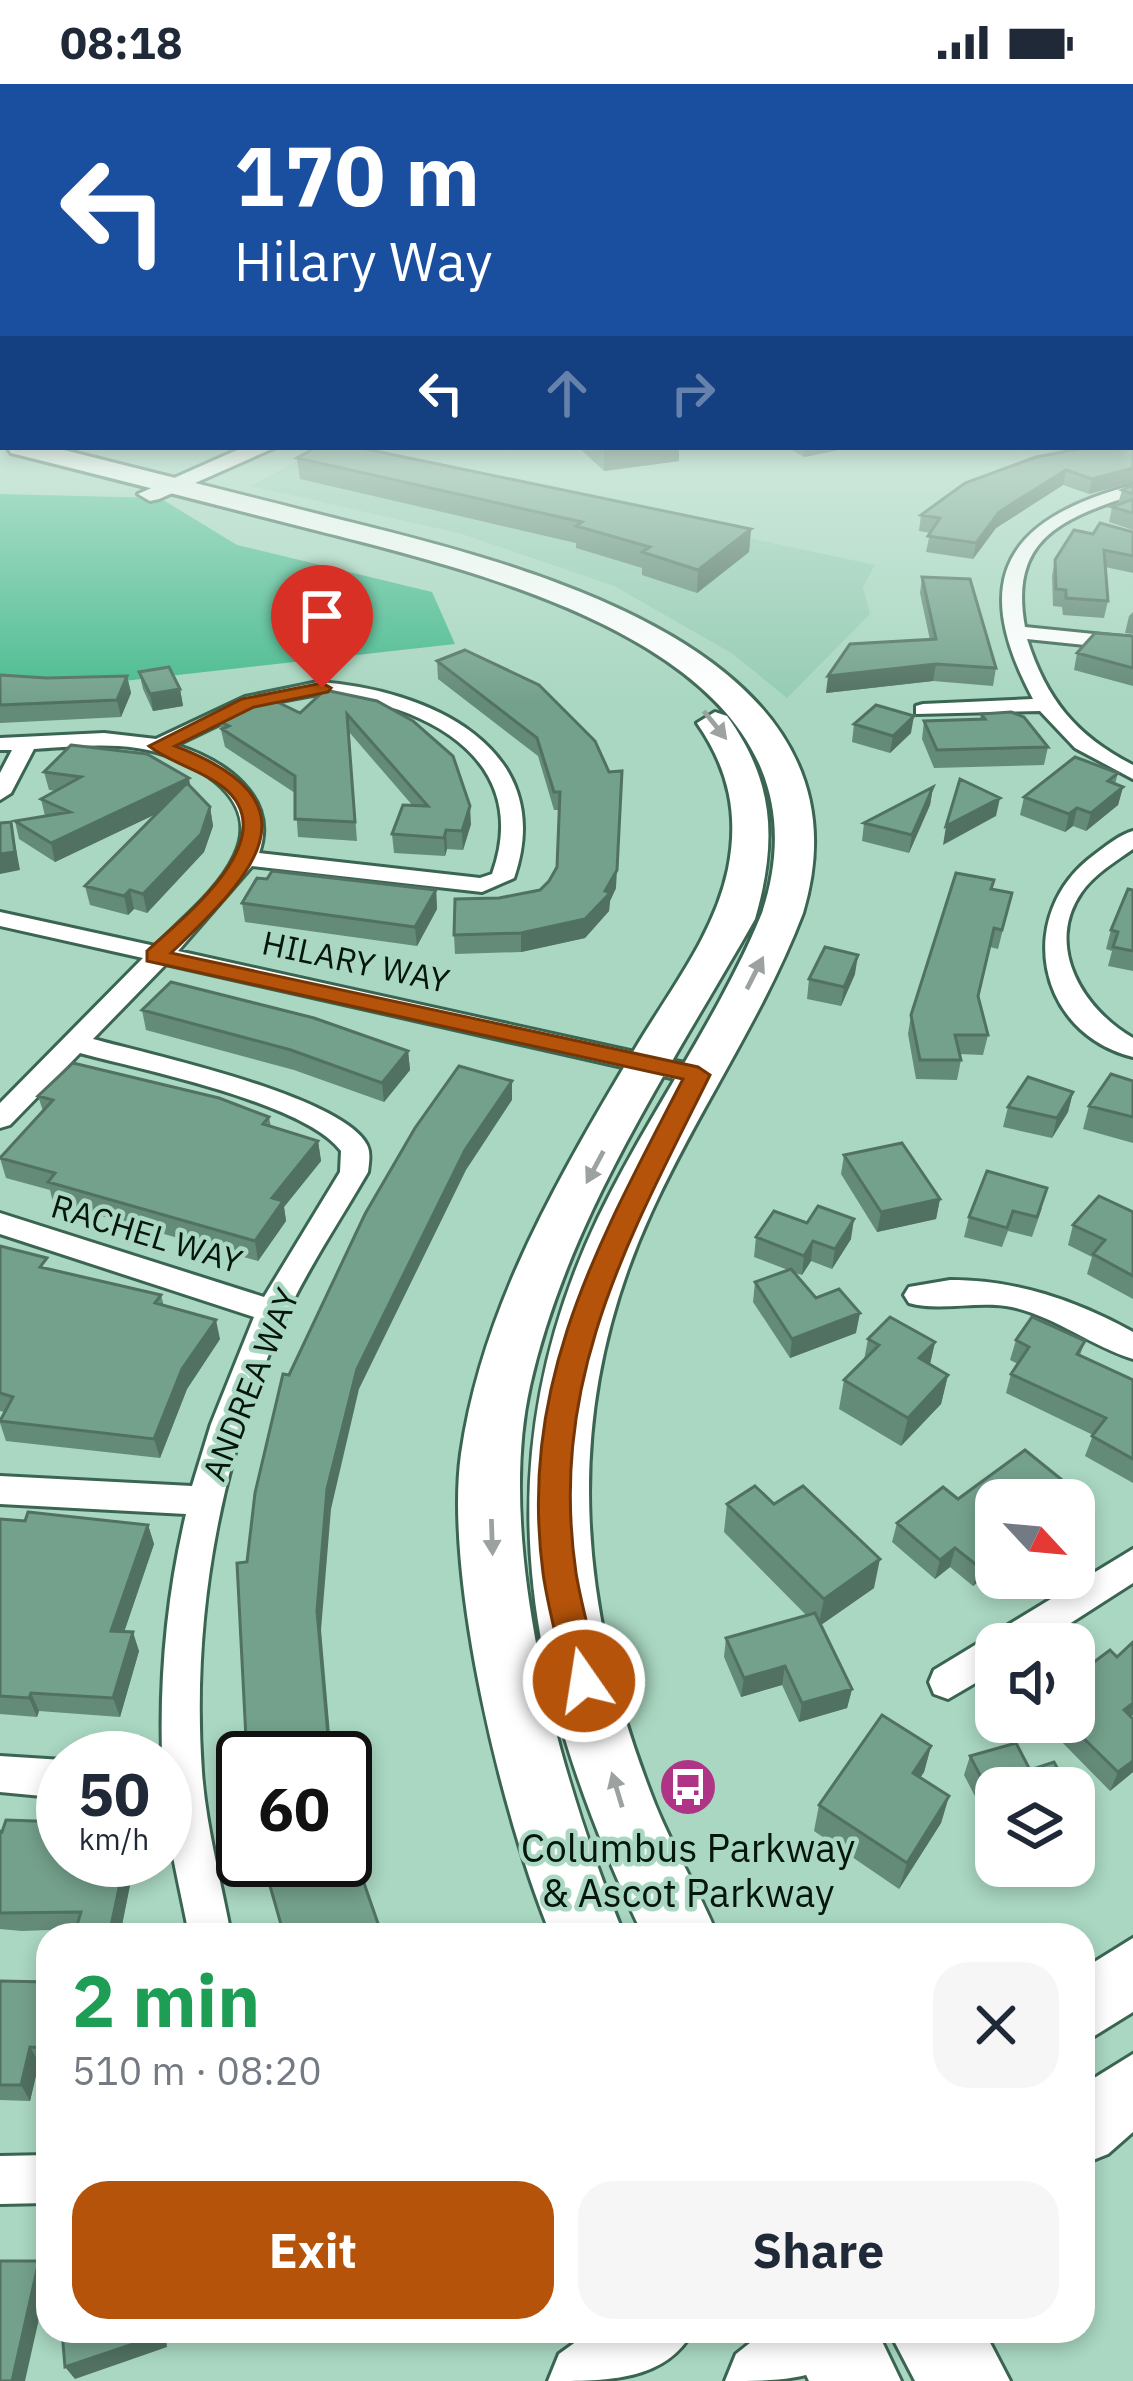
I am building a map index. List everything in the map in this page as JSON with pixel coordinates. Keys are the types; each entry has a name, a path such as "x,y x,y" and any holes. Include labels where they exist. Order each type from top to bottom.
{"main road":[{"path":"150,487 483,566 564,593 666,645 727,695 770,747 791,789 797,861 759,967 674,1069 540,1272 510,1361 490,1456 492,1565 528,1754 584,1923"},
{"path":"153,487 542,603 645,659 699,706 747,775 755,829 752,864 581,1322 565,1390 557,1464 560,1572 584,1681 638,1855 675,1923"},
{"path":"159,489 164,487"},
{"path":"1095,2001 1133,1971"},
{"path":"1095,2119 1133,2089"},
{"path":"586,2381 638,2343"},
{"path":"763,2381 812,2343"},
{"path":"834,2343 858,2381"},
{"path":"940,2343 967,2381"}],"street":[{"path":"1133,490 1060,518 1028,544 1012,568 1010,617 1047,705 1082,742 1133,773"},
{"path":"1060,518 1082,524"},
{"path":"1018,632 1133,644"},
{"path":"159,746 249,703 287,691 377,694 427,715 475,748 508,794 515,818 502,878 482,885 246,858"},
{"path":"923,710 1047,705"},
{"path":"0,744 102,739 159,746 197,761 236,787 252,819 246,858 217,897 0,1118"},
{"path":"0,793 26,743"},
{"path":"1133,838 1077,880 1056,916 1054,944 1062,976 1090,1022 1133,1049"},
{"name":"HILARY WAY","path":"0,920 674,1069"},
{"name":"ANDREA WAY","path":"75,1043 284,1103 328,1123 353,1143 354,1172 272,1311 203,1501 177,1731"},
{"name":"RACHEL WAY","path":"0,1223 272,1311"},
{"path":"920,1295 970,1287 1010,1294 1098,1327 1133,1347"},
{"path":"0,1490 203,1501"},
{"path":"1040,1623 1133,1564"},
{"path":"948,1682 975,1665"},
{"path":"0,1774 36,1777"},
{"name":"ANDREA WAY","path":"192,1857 207,1923"},
{"path":"0,2180 36,2179"}],"shaded area":[{"path":"256,487 511,487 875,565 863,587 870,614 787,698 733,654 614,586 462,534"}],"green space":[{"path":"0,494 160,498 237,545 432,592 455,644 43,690 0,689"}],"building":[{"path":"427,487 550,487 751,529 698,570 642,552 650,547 576,526 582,522"},
{"path":"959,487 1039,487 999,512 976,543 928,536 940,518 921,515"},
{"path":"1133,499 1133,513 1112,507"},
{"path":"1100,523 1133,532 1133,556 1104,550 1108,601 1066,598 1066,590 1056,589 1055,560 1074,530 1093,534"},
{"path":"922,577 970,579 996,668 936,664 828,676 850,644 936,639"},
{"path":"1095,633 1133,636 1133,668 1077,653"},
{"path":"465,650 539,685 595,741 609,772 622,771 617,870 605,891 610,893 585,919 521,933 454,935 455,899 499,898 540,890 549,881 557,867 560,792 554,792 537,738 437,661"},
{"path":"169,667 180,689 150,694 139,672"},
{"path":"0,675 127,676 117,700 0,705"},
{"path":"325,690 377,701 413,721 453,756 470,806 462,831 446,830 444,838 392,834 403,805 428,806 347,714 355,822 295,819 295,776 222,729 229,726 219,721 269,698 300,713"},
{"path":"876,705 914,716 893,736 854,724"},
{"path":"1011,712 1024,717 1048,747 937,750 924,721 985,719 981,714"},
{"path":"71,745 147,754 189,778 51,843 15,821 70,812 41,799 81,777 44,772"},
{"path":"1075,757 1118,773 1108,781 1123,787 1091,813 1077,808 1069,814 1024,797"},
{"path":"960,779 1000,798 946,826"},
{"path":"187,783 210,807 201,834 143,894 130,890 124,896 85,886"},
{"path":"933,787 912,835 864,823"},
{"path":"11,822 15,852 0,854 0,823"},
{"path":"272,871 436,890 415,927 242,903 257,878 267,879"},
{"path":"956,873 994,880 991,889 1012,893 1002,930 994,928 978,996 988,1035 955,1035 961,1060 920,1060 911,1015"},
{"path":"1128,889 1133,890 1133,951 1113,947 1118,932 1111,930"},
{"path":"825,947 858,955 844,987 809,979"},
{"path":"171,982 314,1018 408,1051 382,1083 291,1050 142,1010"},
{"path":"73,1063 219,1098 269,1117 263,1124 318,1141 272,1198 283,1201 255,1241 48,1182 55,1173 0,1158 53,1100 38,1096"},
{"path":"459,1066 512,1081 465,1150 357,1369 327,1489 317,1611 328,1731 246,1731 237,1563 247,1562 255,1493 283,1374 289,1375 365,1214 415,1128"},
{"path":"1111,1074 1133,1081 1133,1117 1089,1106"},
{"path":"1028,1077 1073,1092 1057,1118 1008,1107"},
{"path":"902,1143 940,1199 881,1212 844,1155"},
{"path":"987,1171 1047,1188 1037,1217 1013,1211 1007,1228 969,1217"},
{"path":"1099,1196 1133,1212 1133,1276 1093,1254 1105,1240 1073,1225"},
{"path":"818,1206 854,1219 835,1249 813,1241 804,1256 756,1237 774,1211 807,1223"},
{"path":"0,1246 47,1258 40,1267 161,1295 155,1303 216,1320 182,1369 154,1439 0,1421 13,1397 0,1393"},
{"path":"791,1269 816,1298 839,1289 860,1313 792,1339 755,1282"},
{"path":"890,1317 935,1342 919,1358 948,1375 908,1418 844,1380 879,1345 868,1339"},
{"path":"1032,1317 1085,1341 1077,1354 1133,1380 1133,1459 1092,1436 1106,1418 1011,1374 1029,1347 1016,1340"},
{"path":"1025,1450 1061,1479 985,1479"},
{"path":"755,1486 774,1504 803,1486 880,1559 824,1599 727,1504"},
{"path":"943,1487 958,1499 975,1487 975,1564 955,1548 940,1560 897,1523"},
{"path":"28,1512 148,1525 111,1631 133,1632 113,1698 0,1696 0,1519 25,1521"},
{"path":"815,1613 852,1689 802,1703 785,1666 744,1678 726,1638"},
{"path":"1133,1642 1133,1703 1124,1710 1133,1719 1133,1761 1118,1772 1088,1743 1095,1743 1095,1661 1110,1650 1117,1657"},
{"path":"882,1715 931,1746 913,1773 949,1796 907,1863 819,1805"},
{"path":"1016,1743 1028,1767 976,1767 970,1756"},
{"path":"6,1820 36,1821 36,1887 119,1887 112,1923 78,1923 81,1912 0,1913 0,1831"},
{"path":"270,1887 365,1887 378,1923 281,1923"},
{"path":"0,1981 36,1982 36,2047 30,2047 21,2085 0,2085"},
{"path":"0,2261 36,2261 12,2381 0,2381"},
{"path":"63,2343 136,2343 65,2367"}],"place":[{"name":"Columbus Parkway & Ascot Parkway","path":"688,1787"}],"route":[{"path":"322,688 287,691 249,703 159,746 197,761 236,787 252,819 254,836 246,858 217,897 155,956 698,1075 612,1245 581,1322 565,1390 557,1464 560,1572 584,1681"}]}
